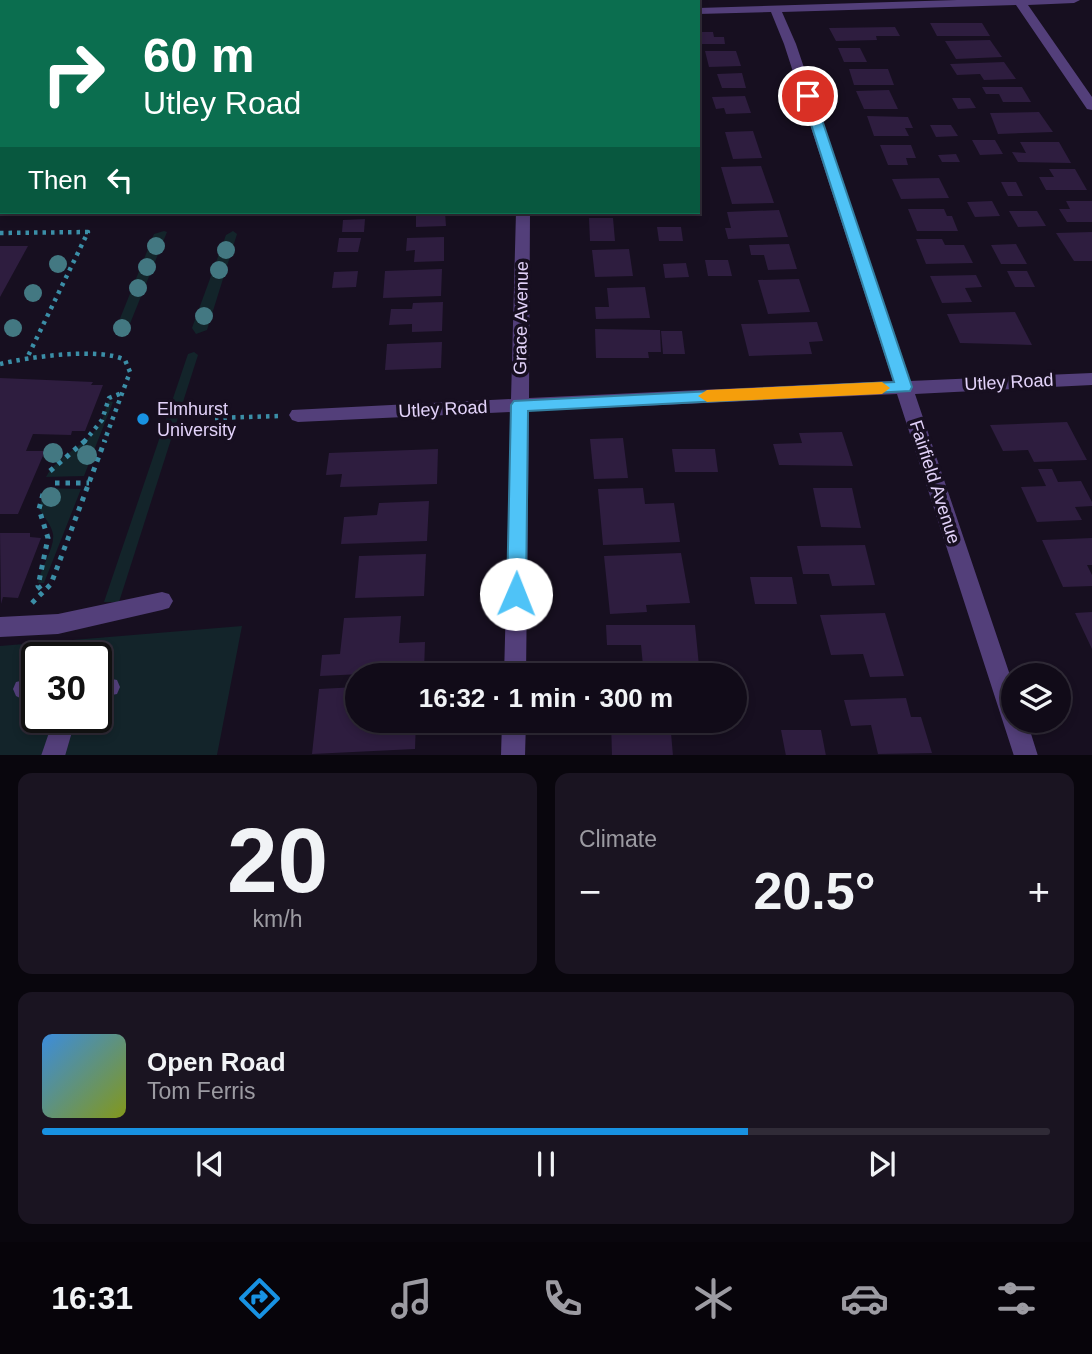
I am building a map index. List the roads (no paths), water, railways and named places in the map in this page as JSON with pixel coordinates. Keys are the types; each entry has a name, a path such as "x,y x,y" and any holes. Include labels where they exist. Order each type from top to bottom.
{"street":[{"path":"700,11 1074,0"},
{"path":"1020,2 1092,106"},
{"name":"Fairfield Avenue","path":"775,9 790,44 1001,680"},
{"name":"Grace Avenue","path":"515,663 523,214"},
{"name":"Utley Road","path":"298,415 1092,379"},
{"path":"0,627 58,624 162,601"},
{"path":"52,755 60,733"},
{"path":"513,755 514,733"},
{"name":"Fairfield Avenue","path":"1019,733 1026,755"}],"place":[{"name":"Elmhurst University","path":"143,419"}]}
